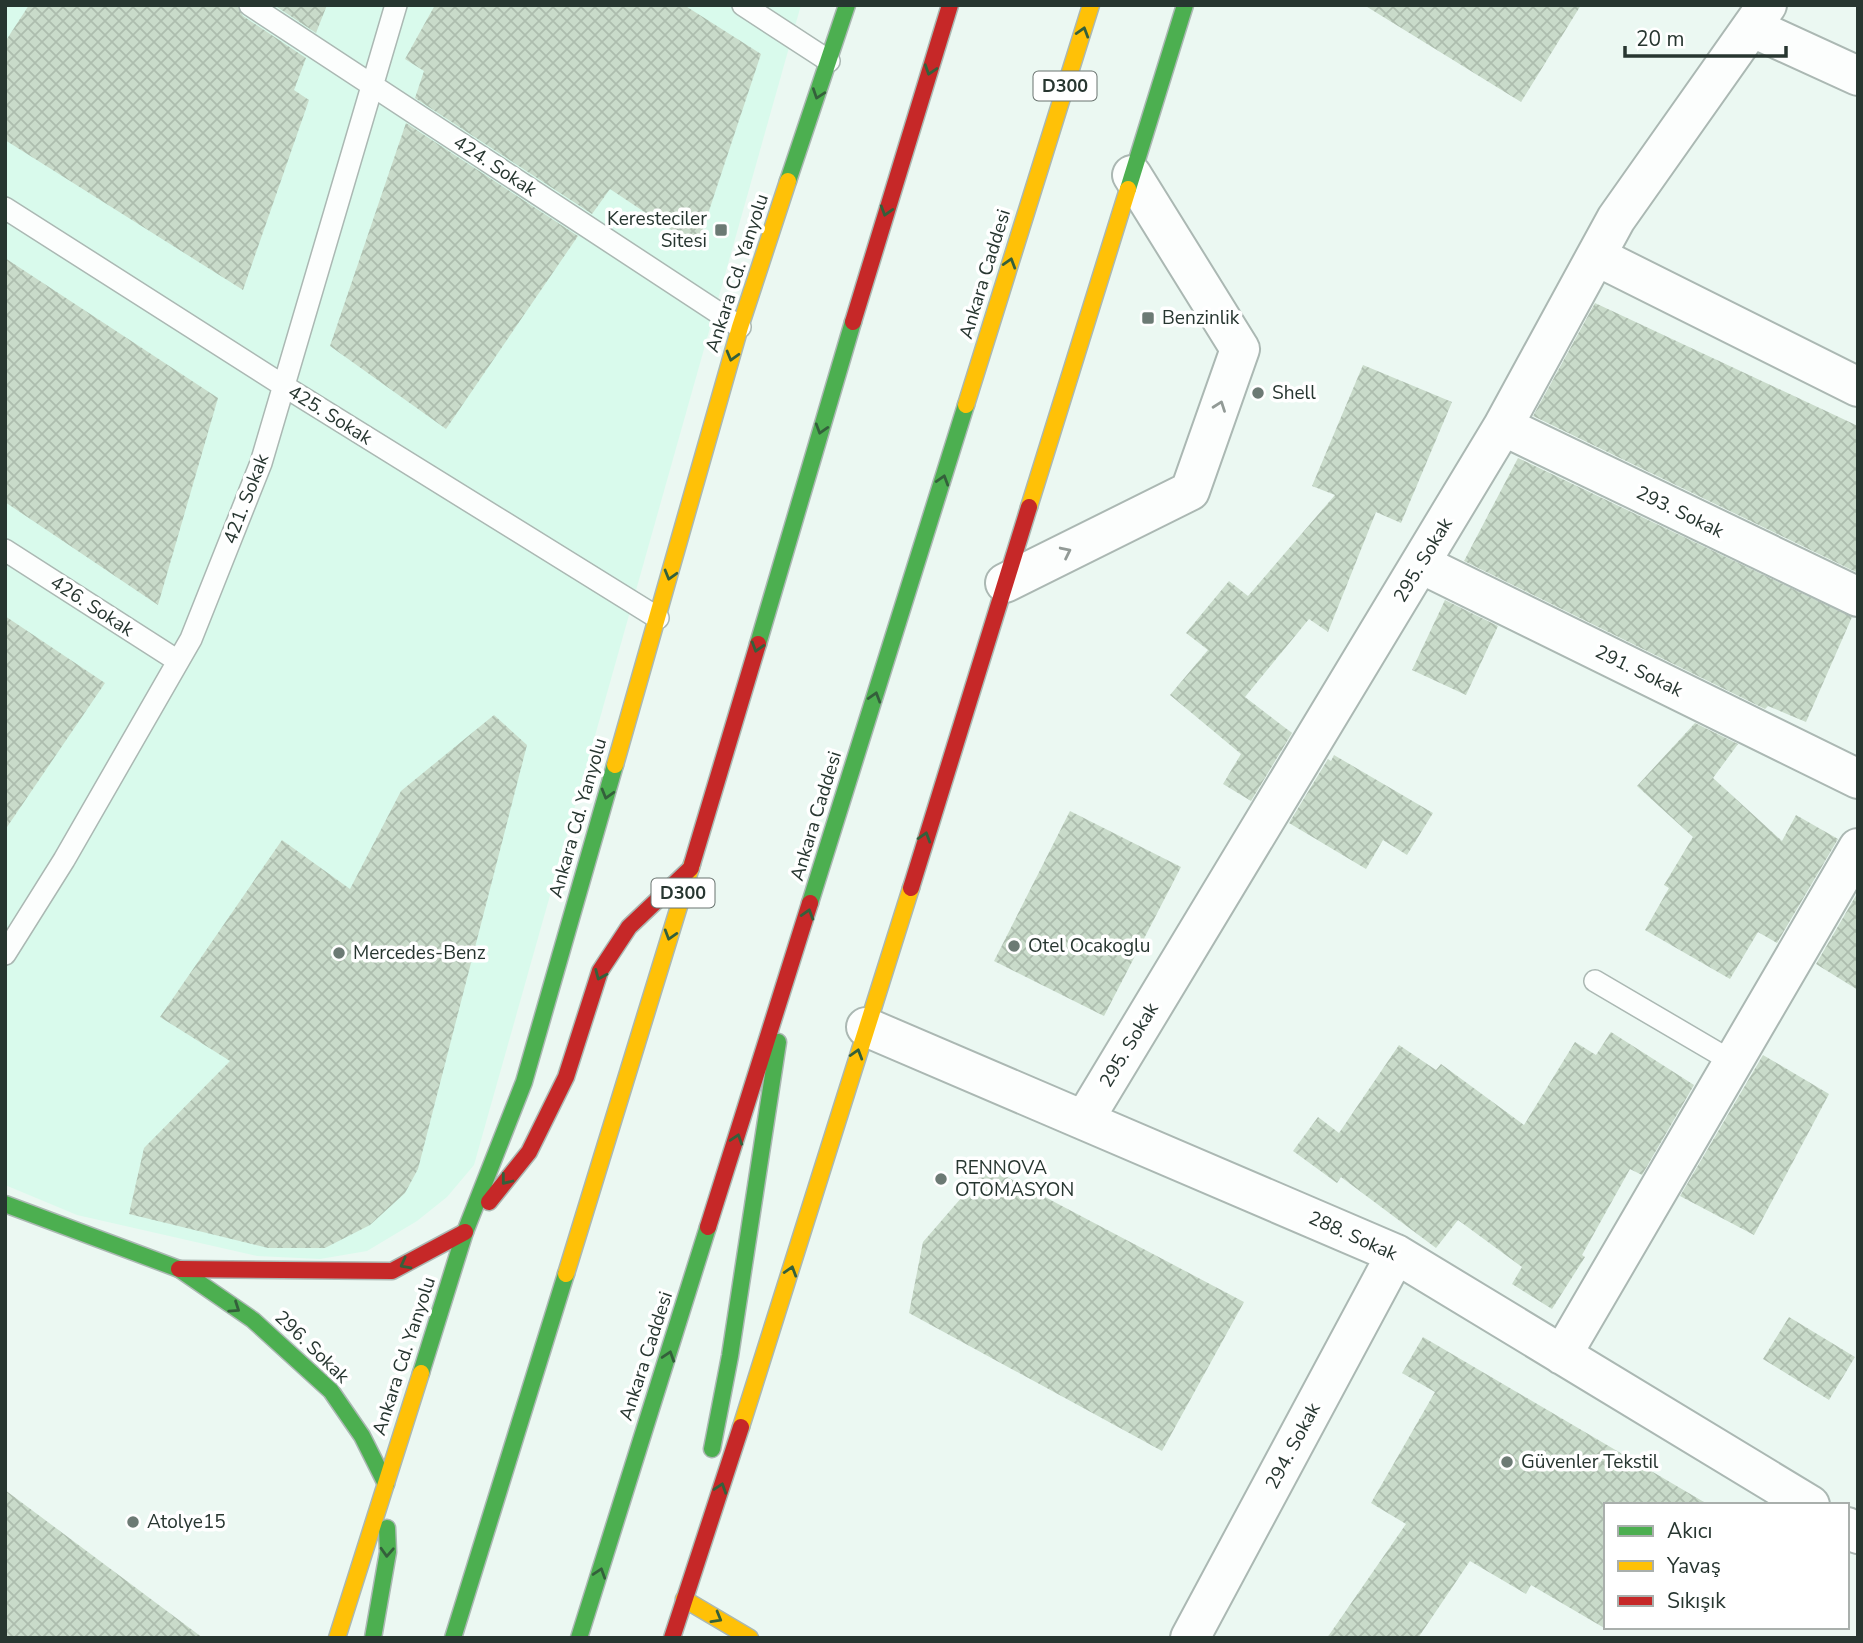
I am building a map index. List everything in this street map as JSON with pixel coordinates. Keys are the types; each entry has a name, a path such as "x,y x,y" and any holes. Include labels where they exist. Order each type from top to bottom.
{"main road":[{"name":"Ankara Cd. Yanyolu","path":"337,1638 465,1232 524,1082 740,327 846,5"},
{"name":"D300","path":"453,1638 691,868 950,5"},
{"name":"Ankara Caddesi","path":"579,1638 1091,5"},
{"path":"672,1638 773,1331 1185,5"},
{"path":"465,1232 529,1152 566,1077 600,971 629,927 691,868"},
{"path":"684,1599 730,1356 787,980"},
{"name":"296. Sokak","path":"5,1204 179,1269 253,1320 331,1391 362,1436 386,1483"},
{"name":"296. Sokak","path":"179,1269 392,1271 465,1232"},
{"path":"373,1638 388,1552 386,1483"},
{"path":"684,1599 750,1638"}],"street":[{"path":"1760,16 1858,76"},
{"name":"295. Sokak","path":"1084,1120 1503,426 1616,219 1760,16"},
{"path":"1005,583 1189,491 1240,349 1132,175"},
{"path":"1597,256 1858,387"},
{"name":"293. Sokak","path":"1503,426 1858,597"},
{"name":"291. Sokak","path":"1421,564 1858,779"},
{"path":"1562,1355 1858,848"},
{"name":"288. Sokak","path":"866,1027 1396,1254 1807,1503"},
{"name":"294. Sokak","path":"1190,1638 1396,1254"}],"lane":[{"name":"424. Sokak","path":"250,5 740,327"},
{"name":"421. Sokak","path":"5,954 12,927 64,860 191,639 261,463 396,5"},
{"path":"743,5 829,61"},
{"name":"425. Sokak","path":"5,208 284,386 657,618"},
{"name":"426. Sokak","path":"5,550 178,661"},
{"path":"1595,981 1733,1062"}],"shaded area":[{"path":"5,5 801,5 474,1165 447,1197 417,1221 367,1251 320,1259 257,1256 77,1215 5,1185"}],"building":[{"path":"29,5 237,5 243,16 306,58 294,90 309,100 243,290 5,140 5,42"},
{"path":"274,5 327,5 316,33"},
{"path":"435,5 684,5 761,54 697,247 610,189 592,214 415,98 424,71 405,59"},
{"path":"1364,5 1581,5 1521,102"},
{"path":"406,123 578,236 446,429 330,346"},
{"path":"5,258 218,398 158,605 5,502"},
{"path":"1595,303 1858,426 1858,573 1533,416"},
{"path":"1363,365 1452,402 1401,523 1376,512 1328,632 1309,619 1245,697 1292,733 1251,801 1223,784 1241,754 1170,695 1208,650 1186,633 1229,581 1248,596 1335,495 1312,486"},
{"path":"1518,458 1852,617 1806,722 1768,706 1765,709 1464,561"},
{"path":"1445,600 1498,626 1466,695 1412,670"},
{"path":"5,616 105,683 5,830"},
{"name":"Mercedes-Benz","path":"494,715 527,745 418,1169 405,1193 370,1225 325,1248 268,1248 129,1214 144,1148 230,1061 160,1017 282,840 350,889 401,791"},
{"path":"1695,723 1738,744 1713,778 1782,841 1796,815 1838,839 1777,943 1758,932 1730,979 1645,930 1669,888 1664,885 1693,837 1637,786"},
{"path":"1334,755 1433,813 1407,855 1383,840 1366,869 1289,823 1328,759 1331,761"},
{"path":"1070,811 1181,867 1104,1016 994,961"},
{"path":"1858,892 1858,990 1816,964"},
{"path":"1611,1032 1694,1085 1642,1175 1630,1169 1582,1255 1585,1257 1552,1309 1512,1284 1522,1267 1458,1220 1436,1248 1341,1177 1337,1183 1293,1151 1318,1117 1339,1133 1399,1045 1436,1070 1441,1064 1524,1125 1575,1042 1596,1055"},
{"path":"1763,1055 1829,1094 1754,1235 1680,1196"},
{"path":"988,1167 1244,1302 1162,1451 909,1313 923,1242"},
{"path":"1789,1317 1855,1357 1829,1400 1763,1359"},
{"name":"Güvenler Tekstil","path":"1423,1337 1706,1503 1604,1503 1604,1628 1531,1585 1526,1594 1470,1561 1418,1638 1327,1638 1406,1524 1371,1503 1435,1392 1402,1373"},
{"path":"5,1490 203,1638 5,1638"}],"traffic: fast":[{"path":"788,181 847,5"},
{"path":"1128,189 1185,5"},
{"path":"758,644 853,322"},
{"path":"810,903 966,405"},
{"path":"421,1373 465,1232 524,1082 615,765"},
{"path":"712,1449 730,1356 778,1042"},
{"path":"5,1204 179,1269 253,1320 331,1391 362,1436 386,1484"},
{"path":"579,1638 708,1227"},
{"path":"453,1638 566,1274"},
{"path":"373,1638 388,1552 387,1528"}],"traffic: slow":[{"path":"966,405 1091,5"},
{"path":"615,765 740,327 788,181"},
{"path":"1029,507 1128,189"},
{"path":"566,1274 692,864"},
{"path":"741,1427 911,888"},
{"path":"337,1638 421,1373"},
{"path":"684,1599 750,1638"}],"traffic: jam":[{"path":"853,322 950,5"},
{"path":"911,888 1029,507"},
{"path":"692,864 758,644"},
{"path":"489,1202 529,1152 566,1077 600,971 629,927 691,868"},
{"path":"708,1227 810,903"},
{"path":"179,1269 392,1271 465,1232"},
{"path":"672,1638 741,1427"}],"place":[{"name":"Keresteciler Sitesi","path":"721,230"},
{"name":"Benzinlik","path":"1148,318"},
{"name":"Shell","path":"1258,393"},
{"name":"Otel Ocakoglu","path":"1014,946"},
{"name":"Mercedes-Benz","path":"339,953"},
{"name":"RENNOVA OTOMASYON","path":"941,1179"},
{"name":"Güvenler Tekstil","path":"1507,1462"},
{"name":"Atolye15","path":"133,1522"}]}
